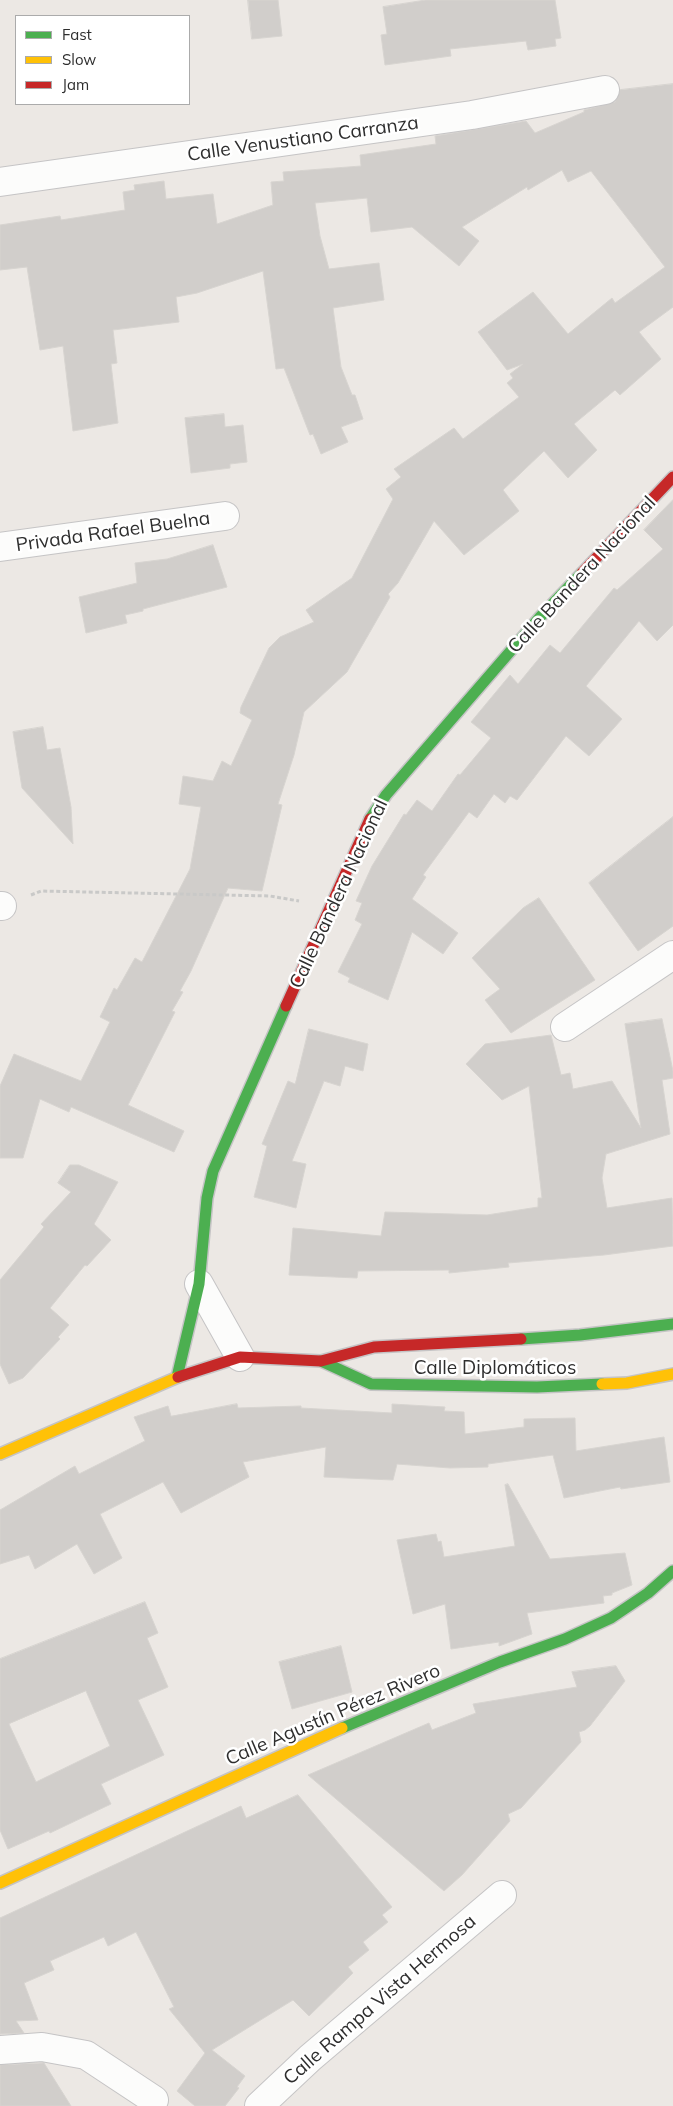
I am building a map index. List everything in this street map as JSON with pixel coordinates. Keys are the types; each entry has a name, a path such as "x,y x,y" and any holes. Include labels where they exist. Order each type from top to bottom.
{"street":[{"name":"Calle Venustiano Carranza","path":"0,182 472,115 605,90"},
{"name":"Calle Bandera Nacional","path":"177,1377 199,1284 208,1198 213,1171 367,825 386,794 540,617 673,477"},
{"name":"Privada Rafael Buelna","path":"0,547 225,516"},
{"path":"565,1027 673,956"},
{"path":"199,1284 240,1357"},
{"name":"Calle Diplomáticos","path":"0,1454 177,1377 240,1357 321,1362 374,1347 580,1336 673,1324"},
{"name":"Calle Diplomáticos","path":"321,1362 371,1384 537,1387 627,1383 673,1374"},
{"name":"Calle Agustín Pérez Rivero","path":"0,1883 329,1733 500,1662 565,1639 603,1622 648,1593 673,1571"},
{"name":"Calle Rampa Vista Hermosa","path":"260,2106 310,2058 502,1894"},
{"path":"0,2050 42,2047 86,2055 154,2104"}],"path":[{"path":"41,891 270,896"}],"building":[{"path":"248,0 278,0 282,36 252,39"},
{"path":"426,0 555,0 561,38 555,39 556,46 528,50 526,41 450,49 451,56 385,65 381,35 387,34 383,7"},
{"path":"673,84 673,307 639,332 661,359 620,395 615,390 574,424 597,450 568,478 544,451 503,490 519,511 464,555 434,521 398,583 388,594 390,597 347,672 304,712 294,755 278,804 282,805 262,891 228,888 191,971 180,991 183,992 172,1011 175,1012 128,1105 184,1131 174,1152 71,1107 69,1112 40,1099 23,1158 0,1158 0,1086 14,1054 81,1081 110,1022 100,1017 114,988 117,990 135,958 142,962 190,869 201,807 179,804 183,776 213,781 222,761 231,766 252,720 240,713 241,707 269,648 280,637 314,622 306,610 352,578 393,499 386,489 401,477 394,469 454,428 463,439 519,397 507,383 513,378 510,374 523,364 507,370 478,332 533,292 568,334 612,298 615,303 665,267 591,171 568,182 562,170 528,190 527,187 462,227 479,241 459,266 412,227 371,232 367,198 315,203 320,236 329,269 379,263 384,300 333,308 341,367 352,395 355,395 363,419 341,427 348,442 321,454 313,434 310,435 284,368 276,369 263,271 197,293 176,297 179,322 113,330 117,363 111,364 118,423 73,431 63,346 40,350 27,267 0,270 0,225 60,216 61,220 125,210 123,192 135,190 134,185 164,181 166,199 213,194 217,224 273,205 271,182 284,181 283,172 361,166 360,155 436,144 435,136 526,121 535,133 584,112 584,110 615,102 620,90"},
{"path":"224,414 225,427 243,425 247,462 230,464 230,468 191,473 185,418"},
{"path":"673,500 673,625 657,641 639,621 586,686 622,719 589,756 566,736 517,800 510,796 505,803 494,794 477,818 469,812 423,875 426,877 412,899 458,933 443,954 412,932 388,1000 348,982 350,978 338,972 362,924 355,920 362,903 356,901 372,866 404,814 406,815 417,800 432,811 458,774 460,775 491,738 471,722 510,675 518,684 550,645 560,653 614,588 617,590 663,549 644,530"},
{"path":"213,545 227,587 143,609 143,611 125,615 127,623 86,633 79,597 137,583 135,563 167,559"},
{"path":"43,727 47,750 60,748 71,807 73,844 22,788 13,732"},
{"path":"673,817 673,926 638,951 589,883"},
{"path":"539,898 595,980 511,1033 485,1000 500,989 472,958 523,908"},
{"path":"662,1019 673,1071 673,1078 662,1080 670,1134 606,1154 602,1178 607,1208 672,1198 673,1246 604,1255 508,1263 509,1267 449,1273 449,1270 358,1271 357,1278 289,1275 293,1228 381,1236 385,1212 487,1215 538,1207 538,1198 542,1198 529,1086 502,1100 466,1064 485,1044 551,1035 561,1075 570,1073 573,1089 612,1081 641,1128 625,1024"},
{"path":"309,1029 368,1044 363,1071 345,1066 340,1086 324,1081 292,1161 306,1164 296,1208 254,1197 267,1146 262,1144 288,1081 295,1084"},
{"path":"70,1165 79,1165 118,1182 94,1224 111,1240 87,1266 85,1265 50,1308 69,1325 58,1337 60,1339 23,1378 9,1384 0,1364 0,1280 44,1227 41,1224 71,1192 58,1183"},
{"path":"237,1404 238,1408 301,1406 301,1408 392,1413 392,1404 445,1407 444,1411 464,1412 465,1434 524,1427 524,1419 575,1418 576,1451 664,1437 670,1482 621,1489 620,1487 564,1498 553,1455 488,1464 488,1467 450,1468 397,1464 393,1480 324,1477 326,1447 243,1462 249,1477 181,1513 163,1482 100,1514 122,1558 94,1574 77,1544 35,1569 29,1555 0,1564 0,1510 75,1466 79,1474 145,1441 134,1417 168,1406 171,1416"},
{"path":"508,1484 550,1559 625,1553 632,1585 612,1593 612,1595 603,1596 604,1603 527,1613 532,1634 499,1646 499,1642 451,1649 445,1604 413,1614 397,1540 436,1534 438,1542 441,1541 444,1557 515,1546 505,1485"},
{"path":"145,1602 158,1633 147,1638 168,1687 138,1700 164,1755 101,1784 111,1804 50,1833 49,1831 8,1849 0,1830 0,1659","holes":["86,1691 110,1746 36,1782 9,1724"]},
{"path":"341,1646 352,1692 292,1709 279,1662"},
{"path":"616,1666 625,1681 590,1726 579,1732 581,1742 521,1808 508,1814 510,1821 462,1875 444,1891 308,1775 429,1723 432,1730 476,1713 473,1704 577,1687 572,1672"},
{"path":"298,1795 392,1907 382,1915 388,1922 363,1942 369,1950 348,1967 353,1973 309,2016 293,2000 212,2050 245,2076 237,2087 239,2088 225,2106 195,2106 177,2091 205,2053 169,2009 174,2007 136,1932 108,1946 104,1937 50,1961 54,1970 24,1983 38,2020 16,2021 24,2033 0,2034 0,1918 241,1806 246,1818"},
{"path":"44,2063 71,2106 0,2106 0,2065"}],"traffic: fast":[{"path":"370,819 386,795 540,617 582,573"},
{"path":"177,1377 199,1284 207,1198 213,1171 286,1006"},
{"path":"521,1339 580,1335 673,1324"},
{"path":"321,1361 371,1384 537,1387 602,1384"},
{"path":"342,1728 500,1662 565,1639 611,1618 648,1593 673,1571"}],"traffic: slow":[{"path":"602,1384 627,1383 673,1374"},
{"path":"0,1454 178,1377"},
{"path":"0,1883 342,1728"}],"traffic: jam":[{"path":"582,573 673,477"},
{"path":"286,1006 370,819"},
{"path":"178,1377 240,1357 321,1361 374,1347 521,1339"}]}
